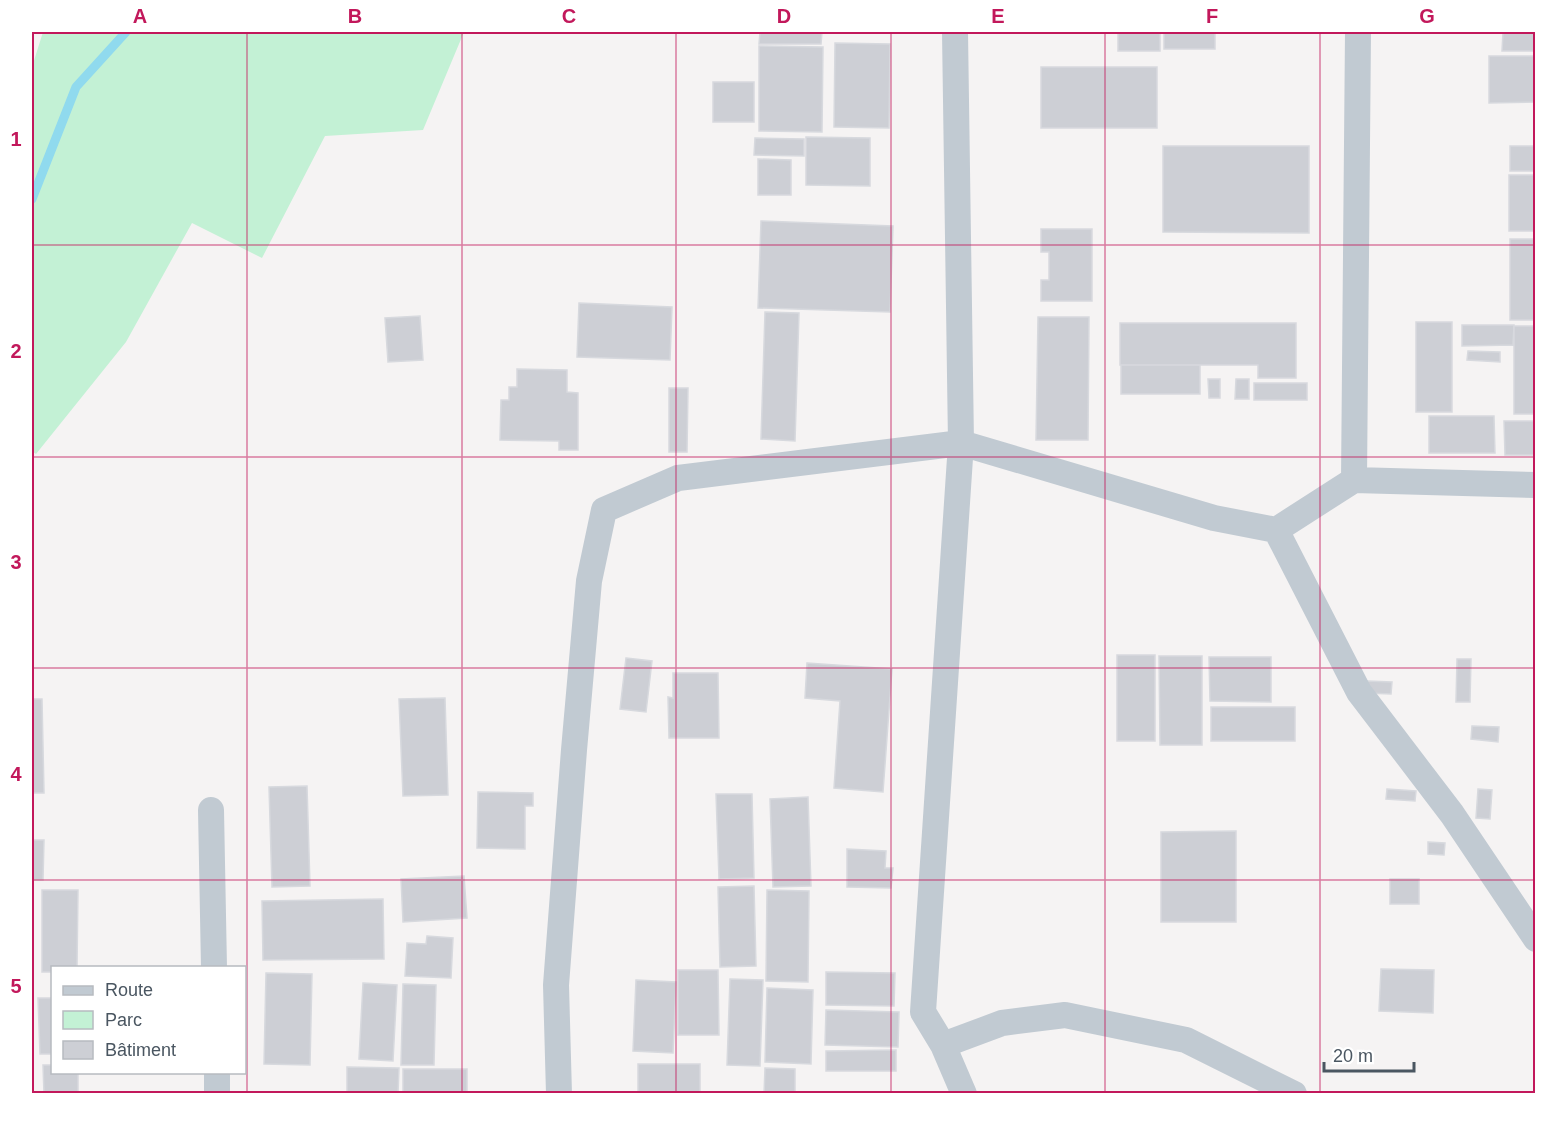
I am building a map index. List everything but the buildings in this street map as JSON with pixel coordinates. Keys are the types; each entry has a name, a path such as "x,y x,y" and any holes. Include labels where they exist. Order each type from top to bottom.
{"street":[{"path":"956,32 961,443 923,1012 943,1045 964,1094"},
{"path":"1354,480 1358,32"},
{"path":"559,1094 556,985 574,750 589,581 604,510 678,478 961,443 1214,518 1276,530 1354,480 1536,485"},
{"path":"1276,530 1359,692 1452,814 1536,939"},
{"path":"211,810 214,966"},
{"path":"943,1045 1002,1023 1065,1015 1186,1040 1294,1094"},
{"path":"217,1074 217,1094"}],"green space":[{"path":"43,32 464,32 423,130 325,136 262,258 192,223 126,342 36,454 32,451 32,67"}],"waterway":[{"path":"32,199 76,87 126,32"}]}
